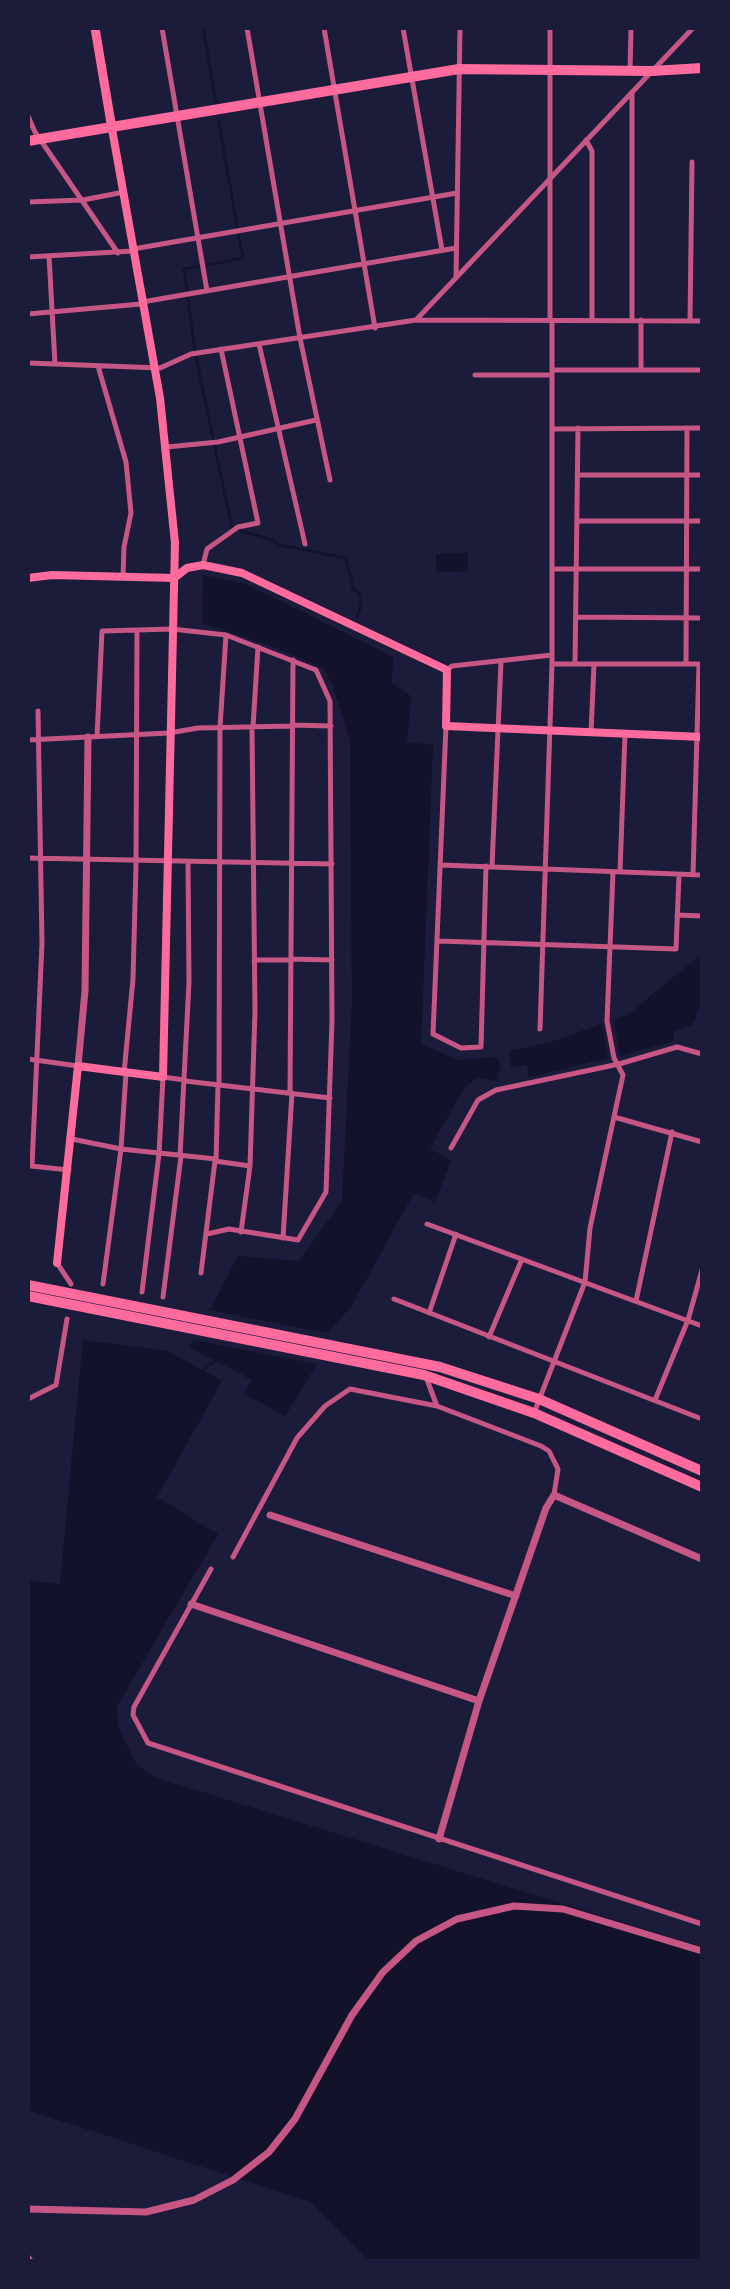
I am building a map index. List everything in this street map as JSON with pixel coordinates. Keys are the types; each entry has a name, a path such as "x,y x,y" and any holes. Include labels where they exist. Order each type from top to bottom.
{"highway":[{"path":"28,141 459,69 652,71 702,68"},
{"path":"28,1285 177,1319 343,1352 440,1367 540,1399 702,1471"},
{"path":"28,1296 177,1319"},
{"path":"343,1352 425,1375 534,1413 702,1487"}],"main road":[{"path":"57,1263 78,1066 163,1077 170,861 169,733 175,543 167,447 95,28"},
{"path":"28,578 52,575 174,581 187,568 203,565 258,579 447,670 446,726 700,737"}],"street":[{"path":"162,28 208,291"},
{"path":"247,28 300,338 330,480"},
{"path":"324,28 375,328"},
{"path":"404,28 442,250"},
{"path":"456,278 460,28"},
{"path":"540,1029 552,664 550,28"},
{"path":"630,71 631,28"},
{"path":"416,320 693,28"},
{"path":"631,92 632,320"},
{"path":"28,116 41,140 118,253"},
{"path":"586,140 592,151 592,320"},
{"path":"690,321 691,162"},
{"path":"28,202 83,200 124,192"},
{"path":"28,257 118,253 457,193"},
{"path":"28,314 141,303 456,248"},
{"path":"49,256 55,364"},
{"path":"28,363 153,368 199,352 416,320 702,321"},
{"path":"641,320 641,370"},
{"path":"259,344 305,544"},
{"path":"203,565 207,549 238,527 258,523 220,349"},
{"path":"98,366 126,461 131,513 124,547 123,577"},
{"path":"475,375 702,370"},
{"path":"167,447 218,442 316,420"},
{"path":"575,664 578,428"},
{"path":"686,664 687,428"},
{"path":"552,429 702,428"},
{"path":"578,475 702,475"},
{"path":"577,521 702,521"},
{"path":"552,569 702,569"},
{"path":"577,617 702,618"},
{"path":"97,737 102,631 172,627 226,635 316,670 330,701 332,960 326,1192 298,1240 229,1229 206,1234"},
{"path":"103,1284 121,1149 132,989 137,631"},
{"path":"201,1273 216,1160 219,1085 220,727 226,635"},
{"path":"241,1232 250,1166 253,1089 254,960 251,864 253,727 258,647"},
{"path":"447,670 452,666 552,655"},
{"path":"283,1238 291,1093 293,660"},
{"path":"446,726 433,1034 461,1048 481,1047 484,942 501,662"},
{"path":"552,664 700,664 700,737 693,875"},
{"path":"591,733 594,664"},
{"path":"38,711 41,858 37,1060 30,1166 69,1170"},
{"path":"28,740 169,733 220,727 331,726"},
{"path":"534,1413 585,1282 590,1227 623,1074 608,1025 610,947 625,734"},
{"path":"28,1059 78,1066 85,991 88,737"},
{"path":"28,858 332,864"},
{"path":"163,1297 181,1156 185,1081 188,862"},
{"path":"441,865 702,875"},
{"path":"439,941 676,949 679,875"},
{"path":"677,915 702,916"},
{"path":"254,960 332,960"},
{"path":"451,1148 473,1105 488,1093 532,1080 677,1047 702,1054"},
{"path":"142,1292 159,1154 163,1077 330,1098"},
{"path":"614,1118 702,1142"},
{"path":"636,1301 672,1132"},
{"path":"72,1139 121,1149 250,1166"},
{"path":"428,1224 702,1326"},
{"path":"429,1313 456,1234"},
{"path":"489,1337 522,1259"},
{"path":"57,1263 71,1284"},
{"path":"655,1401 688,1320 702,1270"},
{"path":"394,1299 702,1419"},
{"path":"28,1399 56,1385 67,1319"},
{"path":"425,1375 438,1406"},
{"path":"233,1557 297,1438 325,1406 350,1389 438,1406 549,1451 558,1469 554,1495 546,1508 479,1700 439,1839"},
{"path":"554,1495 702,1559"},
{"path":"270,1515 516,1596"},
{"path":"211,1569 134,1707 133,1715 148,1743 702,1924"},
{"path":"191,1604 479,1700"},
{"path":"28,2209 122,2214 146,2212 194,2200 233,2180 269,2152 295,2119 352,2015 383,1972 416,1941 457,1919 514,1906 563,1909 702,1951"}],"shaded area":[{"path":"468,553 468,571 436,572 436,554"},
{"path":"203,575 246,584 393,657 392,683 411,696 407,742 433,745 421,1044 459,1060 498,1057 501,1071 497,1072 499,1081 477,1078 464,1088 430,1149 451,1160 435,1202 414,1193 351,1307 327,1333 210,1310 238,1256 299,1261 342,1201 352,1004 350,740 332,683 323,668 277,648 202,623"},
{"path":"702,954 702,997 693,1025 674,1031 674,1041 620,1056 614,1020 627,1015"},
{"path":"602,1024 608,1058 529,1077 527,1065 511,1067 509,1051 551,1042"},
{"path":"83,1340 168,1351 222,1381 157,1497 218,1534 117,1706 118,1727 136,1764 154,1777 702,1947 702,2261 369,2261 310,2202 28,2110 28,1581 60,1584"},
{"path":"194,1340 317,1364 285,1416 244,1394 252,1380 189,1347"}],"waterway":[{"path":"203,28 216,102"},
{"path":"219,122 237,227"},
{"path":"207,265 243,258 238,234"},
{"path":"187,290 184,269 200,266"},
{"path":"188,298 195,353 232,528"},
{"path":"240,531 273,540 280,545 346,558 353,588 360,595 361,606 357,617"},
{"path":"203,1370 216,1360"}]}
